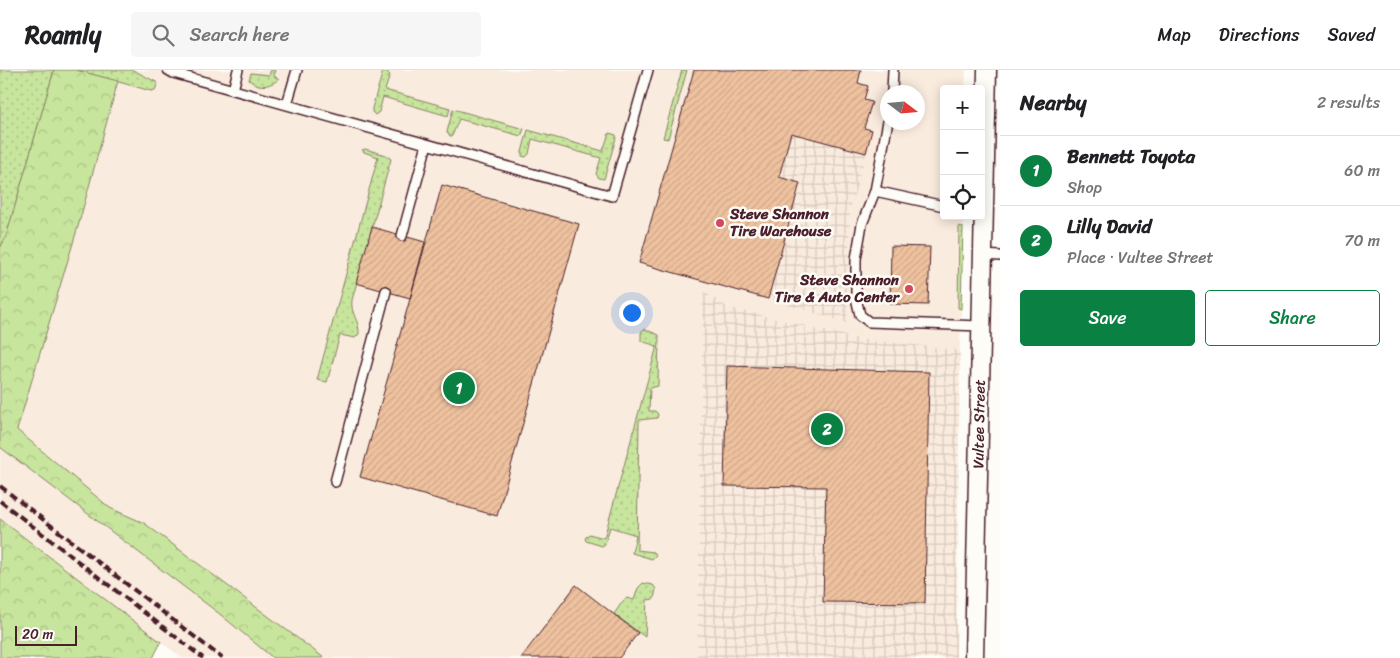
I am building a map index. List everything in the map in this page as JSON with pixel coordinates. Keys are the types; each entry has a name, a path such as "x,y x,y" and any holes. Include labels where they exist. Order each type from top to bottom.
{"street":[{"name":"Vultee Street","path":"984,175 987,70"},
{"name":"Vultee Street","path":"974,658 981,326 992,256 985,219"}],"lane":[{"path":"168,70 173,73 612,196 648,70"},
{"path":"233,90 238,70"},
{"path":"287,104 296,70"},
{"path":"892,85 893,70"},
{"path":"886,130 875,191 862,224 856,259 856,298 860,315 869,322 981,326"},
{"path":"402,236 427,144"},
{"path":"875,191 940,205"},
{"path":"335,482 386,292"}],"shaded area":[{"path":"111,70 966,70 965,85 940,85 940,220 963,220 960,350 885,343 847,336 727,307 703,291 697,658 324,658 144,523 110,508 17,430 79,223 121,73"},
{"path":"791,133 866,153 850,210 847,323 768,299 800,183 779,177"},
{"path":"703,291 727,307 861,339 960,350 956,658 697,658"},
{"path":"0,447 221,615 273,658 182,658 0,519"}],"green space":[{"path":"0,70 54,70 6,237 0,248"},
{"path":"54,70 76,70 118,81 79,223 17,430 110,508 144,523 324,658 273,658 221,615 0,447 0,248 6,237"},
{"path":"76,70 133,70 158,83 155,90 151,91"},
{"path":"271,70 275,70 274,76 279,79 272,84 264,86 249,80 251,73 269,75"},
{"path":"682,70 687,70 668,139 663,138"},
{"path":"383,71 390,75 385,90 450,108 448,116 383,97 379,112 375,115 372,112 372,108"},
{"path":"453,109 524,129 521,136 459,119 452,136 450,136 447,132"},
{"path":"528,130 603,151 609,133 616,135 604,179 599,178 596,174 601,158 532,139 529,154 526,157 522,156"},
{"path":"365,149 386,155 391,159 352,300 352,309 359,334 355,338 340,335 327,382 317,380 378,157 362,150"},
{"path":"959,226 963,227 961,309 958,308"},
{"path":"644,329 659,335 658,386 650,388 649,411 655,411 658,414 657,418 639,420 637,550 654,552 656,555 652,559 632,553 636,535 610,527 605,544 602,546 586,541 585,538 589,534 604,538 657,346 641,341 641,332"},
{"path":"0,519 161,642 153,658 0,658"},
{"path":"643,583 653,585 656,589 654,599 647,600 645,637 614,614 627,598 634,600 638,588"}],"building":[{"name":"Steve Shannon Tire Warehouse","path":"694,70 861,70 858,83 868,86 864,100 872,102 864,128 872,130 866,153 791,133 779,177 800,183 768,299 639,263"},
{"path":"442,185 579,224 497,516 360,477"},
{"path":"372,227 425,242 410,298 356,283"},
{"name":"Steve Shannon Tire & Auto Center","path":"891,246 930,247 928,305 890,304"},
{"path":"727,366 929,372 925,603 823,602 826,487 724,486"},
{"path":"576,585 638,633 619,658 521,658"}],"railway":[{"path":"0,486 222,658"},
{"path":"0,501 203,658"}],"place":[{"name":"Steve Shannon Tire Warehouse","path":"720,223"},
{"name":"Steve Shannon Tire & Auto Center","path":"909,289"},
{"name":"Bennett Toyota","path":"459,388"},
{"name":"Lilly David","path":"827,429"}]}
